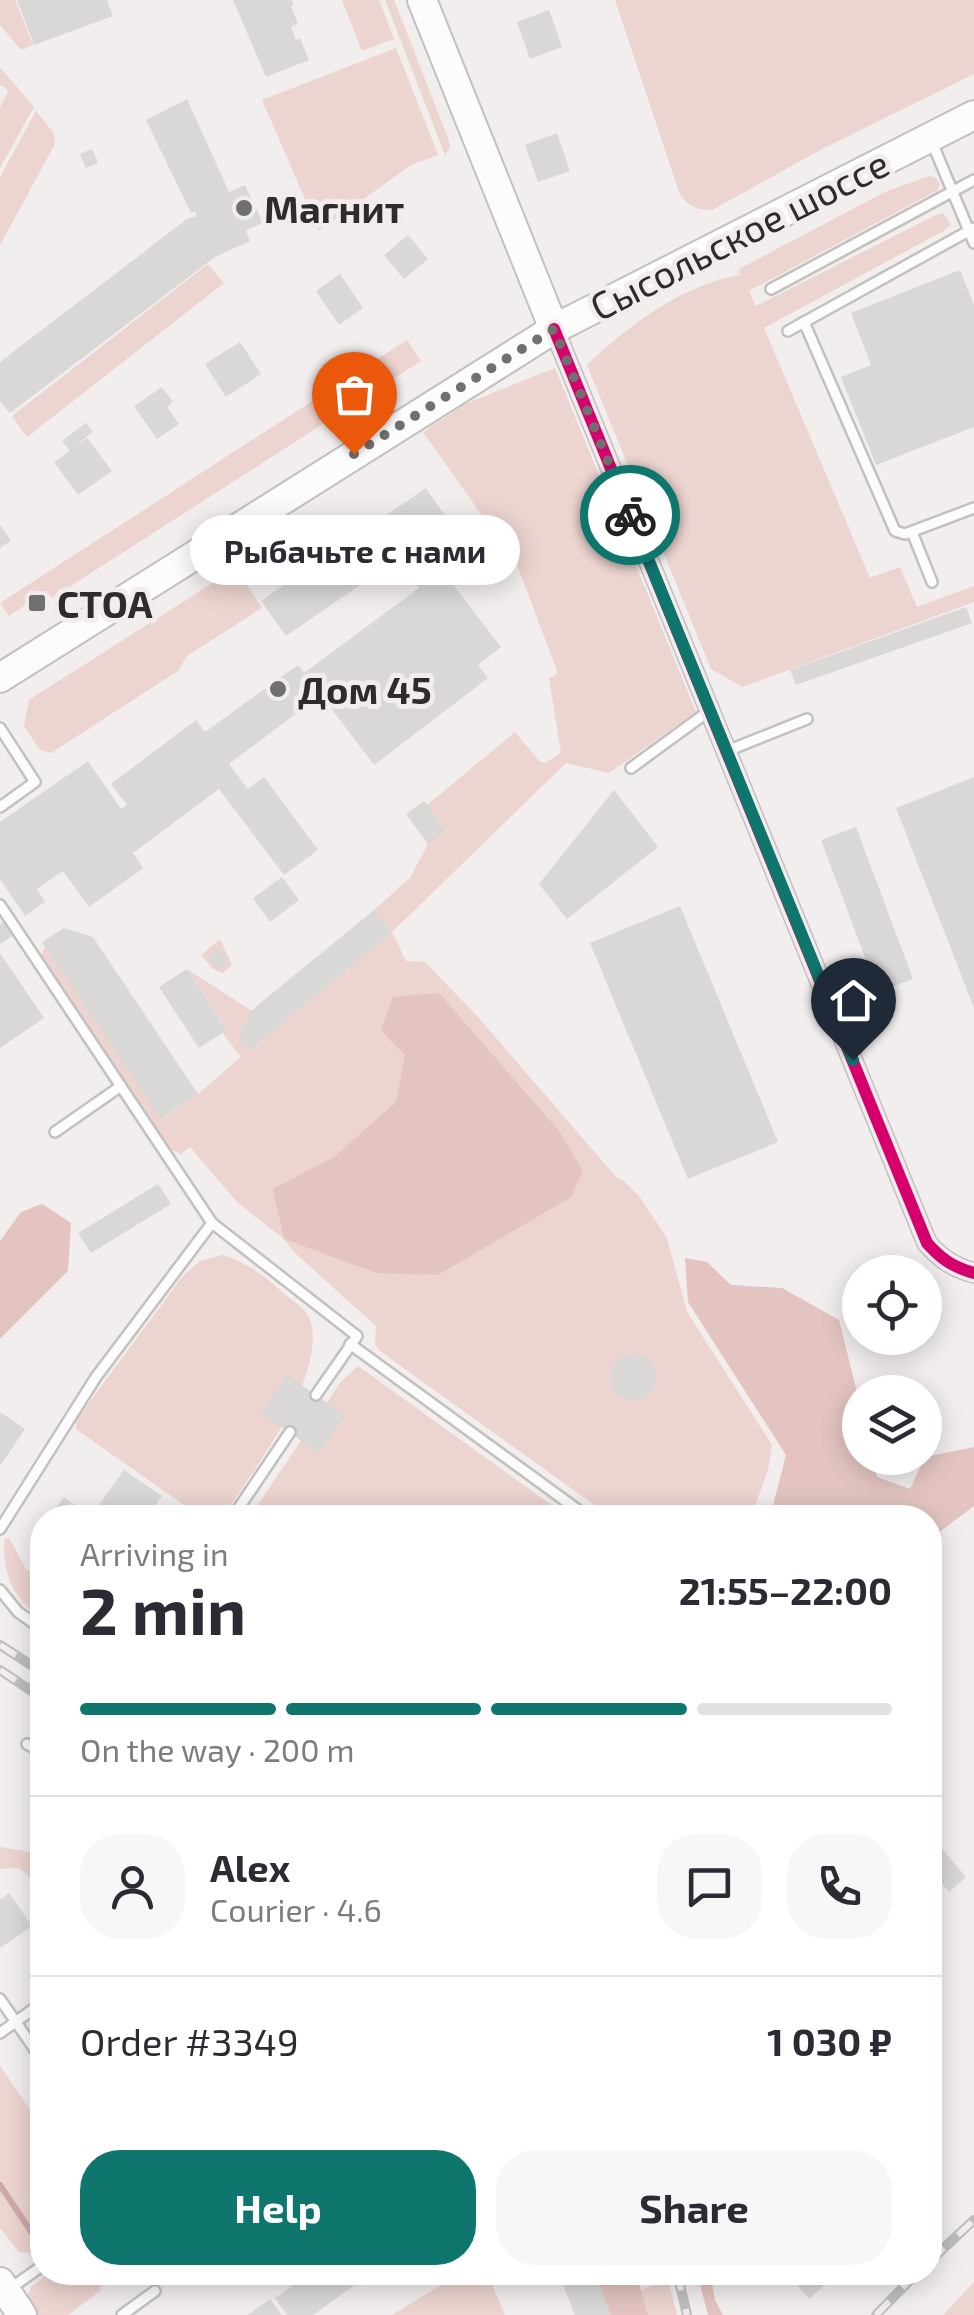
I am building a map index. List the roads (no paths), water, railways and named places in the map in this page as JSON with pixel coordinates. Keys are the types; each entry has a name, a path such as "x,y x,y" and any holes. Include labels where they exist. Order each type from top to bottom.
{"main road":[{"path":"422,0 554,329"},
{"name":"Сысольское шоссе","path":"0,678 554,329 974,115"}],"street":[{"path":"554,329 928,1243 941,1259 974,1273"}],"lane":[{"path":"930,137 972,229 974,242"},
{"path":"771,289 974,180"},
{"path":"788,331 972,229"},
{"path":"804,322 894,531 912,532 974,508"},
{"path":"912,532 932,582"},
{"path":"631,768 710,710"},
{"path":"727,751 807,719"},
{"path":"0,728 36,782 0,807"},
{"path":"0,905 212,1223 356,1336 316,1395"},
{"path":"54,1132 120,1086"},
{"path":"0,1529 96,1376 212,1223"},
{"path":"350,1344 571,1505"},
{"path":"241,1505 290,1432"},
{"path":"0,1590 30,1620"},
{"path":"0,1999 30,2042"},
{"path":"0,2033 30,2012"},
{"path":"10,2296 30,2277"},
{"path":"122,2315 155,2291"}],"waterway":[{"path":"0,2185 30,2230"}],"railway":[{"path":"0,1645 30,1664"},
{"path":"0,1670 30,1690"},
{"path":"942,2250 974,2220"},
{"path":"680,2285 687,2315"},
{"path":"876,2315 905,2285"}],"place":[{"name":"Магнит","path":"244,208"},
{"name":"Рыбачьте с нами","path":"354,454"},
{"name":"СТОА","path":"37,603"},
{"name":"Дом 45","path":"278,689"}]}
